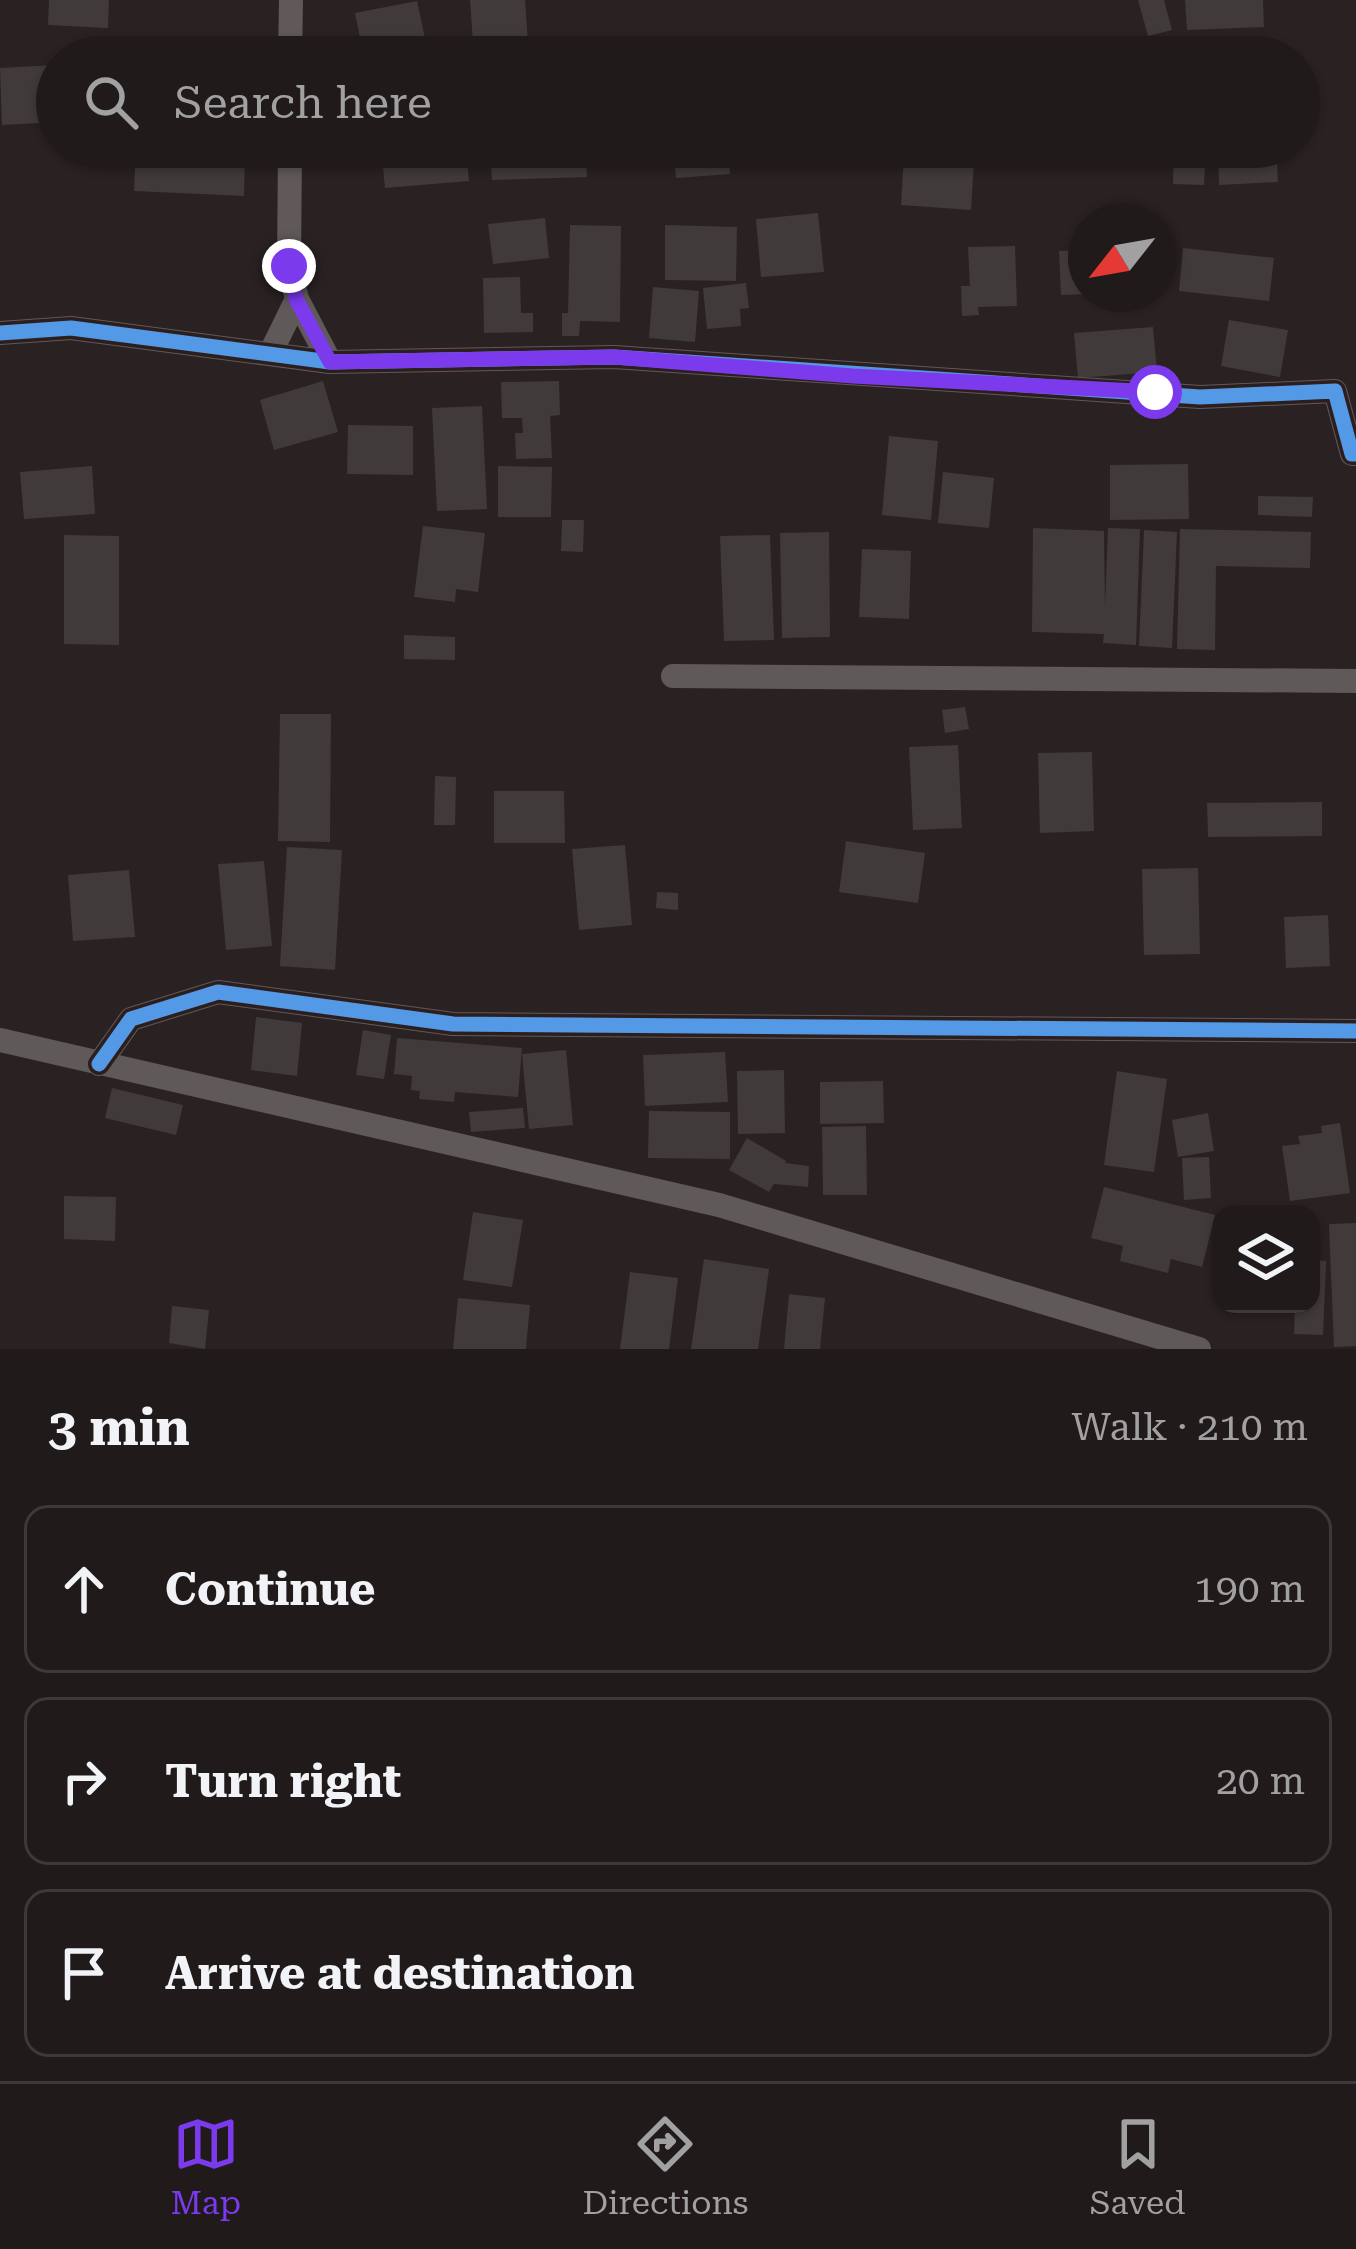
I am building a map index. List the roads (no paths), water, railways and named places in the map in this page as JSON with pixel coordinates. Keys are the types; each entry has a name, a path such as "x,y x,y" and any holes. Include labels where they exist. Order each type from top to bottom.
{"street":[{"path":"290,36 291,0"},
{"path":"290,168 289,266 296,299 330,362"},
{"path":"270,354 296,299"},
{"path":"0,333 71,328 330,362 614,357 1200,397 1335,391 1352,454 1356,454"},
{"path":"673,676 1356,681"},
{"path":"99,1064 131,1019 218,992 453,1024 1356,1031"},
{"path":"0,1040 719,1205 1199,1349"}]}
